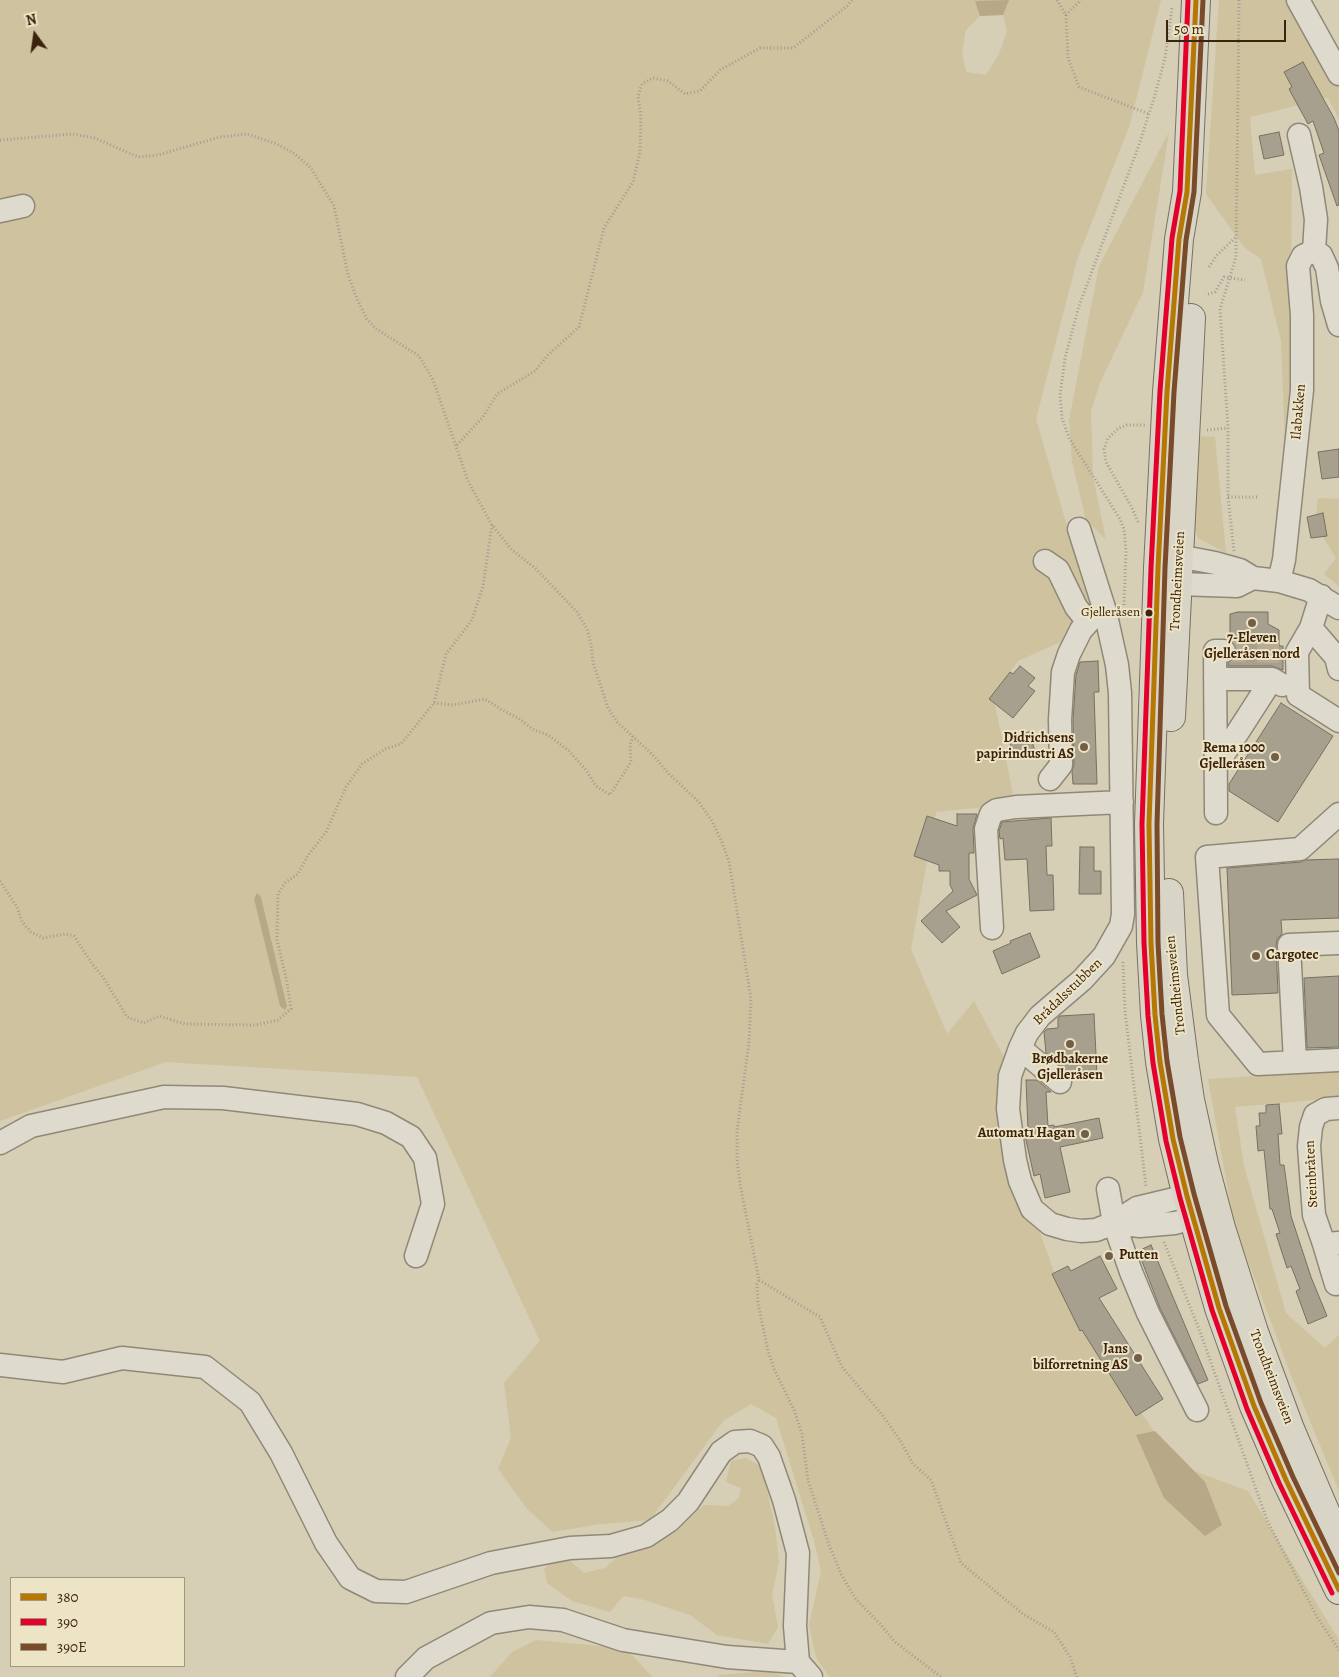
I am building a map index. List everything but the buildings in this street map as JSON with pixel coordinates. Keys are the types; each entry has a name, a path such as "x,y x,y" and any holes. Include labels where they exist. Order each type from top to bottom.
{"highway":[{"name":"Trondheimsveien","path":"1196,0 1188,192 1179,239 1166,411 1171,571 1149,824 1152,974 1160,1062 1173,1139 1198,1206 1254,1332 1290,1429 1339,1544"},
{"name":"Trondheimsveien","path":"1198,1206 1219,1308 1254,1406 1286,1480 1339,1590"}],"street":[{"path":"1298,0 1339,74"},
{"path":"1299,135 1316,219 1314,251 1321,255 1326,268 1332,302 1339,325"},
{"path":"0,211 24,206"},
{"name":"Ilabakken","path":"1279,581 1284,560 1302,390 1302,315 1298,266 1303,256 1314,251"},
{"name":"Brådalsstubben","path":"1079,529 1106,613 1117,665 1120,693 1123,914 1121,926 1104,956 1093,969 1040,1016 1027,1033 1020,1048 1010,1076 1008,1109 1020,1181 1030,1205 1043,1219 1050,1224 1067,1229 1096,1230 1114,1223 1137,1208 1198,1206"},
{"path":"1045,561 1058,570 1076,607 1106,613"},
{"path":"1171,571 1237,586 1244,573 1310,590 1330,602 1312,628 1290,652 1298,695"},
{"path":"1050,779 1061,765 1060,720 1063,672 1068,654 1081,630 1106,613"},
{"path":"1312,628 1338,663"},
{"path":"1216,813 1215,651 1224,651"},
{"path":"1215,679 1272,679 1339,721"},
{"path":"1216,766 1272,679"},
{"path":"992,928 986,829 992,814 997,810 1016,807 1122,802"},
{"path":"1339,814 1300,849 1207,857 1218,1015 1258,1064 1339,1060"},
{"path":"1295,1062 1289,945 1339,943"},
{"path":"1020,1048 1060,1082"},
{"path":"0,1143 31,1126 164,1097 223,1098 357,1114 386,1123 411,1137 425,1158 433,1204 416,1256"},
{"name":"Steinbråten","path":"1332,1243 1314,1215 1309,1146 1311,1127 1315,1115 1326,1109 1339,1108"},
{"path":"1108,1189 1114,1223 1122,1250 1148,1313 1198,1410"},
{"path":"1332,1243 1336,1284"},
{"path":"0,1365 64,1372 122,1358 205,1367 250,1402 281,1453 326,1543 350,1578 376,1591 406,1592 491,1563 570,1548 611,1546 646,1536 670,1520 688,1502 721,1452 735,1442 750,1441 762,1446 769,1457 784,1500 798,1553 795,1626 804,1669 623,1640 563,1620 529,1617 490,1622 426,1658 407,1677"}],"path":[{"path":"457,445 483,417 497,394 535,371 548,355 579,327 604,228 633,182 640,152 641,116 638,96 642,84 653,78 668,81 685,94 700,91 720,70 760,48 793,48 852,0"},
{"path":"1057,0 1066,15 1068,58 1079,88 1149,114"},
{"path":"1066,15 1081,0"},
{"path":"1106,613 1126,551 1124,529 1120,519 1069,438 1062,418 1060,395 1065,358 1080,306 1149,114 1165,58 1173,0"},
{"path":"1239,0 1236,257 1220,309 1228,428 1228,497 1244,573"},
{"path":"0,140 73,134 95,138 138,157 158,155 220,137 247,134 277,144 295,154 311,168 334,206 348,275 367,319 375,328 419,356 433,380 468,481 492,525 512,550 535,568 577,612 587,629 593,662 608,708 617,722 698,801 721,840 729,861 751,1000 750,1042 737,1131 737,1159 740,1184 760,1280 757,1284 758,1303 768,1351 774,1369 794,1410 802,1434 808,1480 829,1545 841,1574 855,1598 895,1642 941,1677"},
{"path":"1209,267 1217,255 1236,236"},
{"path":"1208,294 1215,292 1224,277 1245,280"},
{"path":"1139,526 1132,508 1106,462 1104,449 1108,438 1119,428 1127,425 1154,426"},
{"path":"1200,430 1228,428"},
{"path":"1228,497 1259,497"},
{"path":"0,881 17,907 22,922 31,932 43,938 66,934 74,936 103,977 127,1017 144,1023 159,1016 185,1024 256,1025 278,1020 291,1009 277,940 278,894 285,883 298,874 307,857 326,832 346,787 362,764 385,749 401,744 434,703 446,654 472,620 483,586 492,525"},
{"path":"434,703 453,705 484,699 518,718 534,730 548,735 569,751 586,770 596,786 610,795 631,762 630,745 633,736"},
{"path":"1122,960 1125,1012 1146,1192"},
{"path":"1163,1241 1206,1345 1263,1512 1317,1618 1339,1650"},
{"path":"760,1280 820,1317 842,1367 884,1417 913,1464 932,1480 961,1563 1023,1614 1054,1632 1070,1657 1077,1677"}],"shaded area":[{"path":"0,0 1161,0 1130,124 1077,260 1036,419 1096,626 1018,661 993,695 1015,804 936,812 911,949 947,1034 974,1001 1006,1061 1027,1197 1060,1288 1175,1464 1248,1491 1339,1640 1339,1677 829,1677 816,1657 809,1626 821,1571 814,1541 776,1418 751,1404 723,1421 650,1520 600,1524 553,1532 528,1510 498,1469 511,1438 504,1383 540,1341 417,1077 166,1062 0,1121","holes":["1003,15 1007,31 999,54 986,75 966,72 962,53 966,30 980,16","261,897 287,1005 285,1009 280,1006 254,899"]},
{"path":"1009,0 1003,15 980,16 975,1"},
{"path":"1219,0 1291,0 1339,86 1339,119 1328,98 1250,117 1255,175 1292,169 1291,288 1296,377 1285,445 1281,341 1261,259 1244,247 1206,194"},
{"path":"1169,132 1143,292 1100,383 1091,411 1093,477 1106,540 1086,520 1072,462 1069,420 1099,266"},
{"path":"1195,436 1215,437 1226,553 1198,538 1189,514"},
{"path":"1318,498 1339,499 1339,586 1324,574 1336,558 1315,524"},
{"path":"257,893 261,897 287,1006 285,1010 280,1006 254,899"},
{"path":"1339,1071 1339,1098 1235,1107 1244,1166 1286,1313 1325,1348 1339,1335 1339,1491 1291,1375 1234,1224 1208,1079"},
{"path":"1155,1431 1205,1482 1222,1525 1205,1536 1164,1498 1136,1435"},
{"path":"746,1458 762,1467 775,1527 779,1562 772,1595 778,1627 768,1644 717,1635 690,1615 645,1600 623,1596 610,1612 572,1601 547,1583 544,1569 551,1562 568,1559 584,1573 605,1568 621,1554 677,1531 704,1505 728,1506 739,1498 741,1488 726,1482 731,1461"},
{"path":"536,1640 611,1647 632,1655 652,1677 490,1677 512,1652"},
{"path":"768,1671 786,1677 717,1677 721,1675"}],"tunnel":[{"path":"1224,651 1283,652"}],"transit line":[{"name":"390","path":"1188,0 1180,191 1172,238 1160,391 1151,568 1142,824 1144,943 1148,1016 1153,1063 1166,1141 1212,1310 1247,1409 1279,1483 1332,1593"},
{"name":"380","path":"1196,0 1187,192 1179,239 1167,392 1158,568 1149,824 1151,943 1155,1015 1160,1062 1173,1139 1219,1308 1254,1406 1286,1480 1339,1590"},
{"name":"390E","path":"1203,0 1194,192 1186,240 1174,392 1165,568 1157,824 1158,943 1162,1014 1167,1061 1180,1137 1226,1306 1261,1403 1293,1477 1339,1573"}],"place":[{"name":"Gjelleråsen","path":"1149,613"},
{"name":"7-Eleven Gjelleråsen nord","path":"1252,623"},
{"name":"Didrichsens papirindustri AS","path":"1084,747"},
{"name":"Rema 1000 Gjelleråsen","path":"1275,757"},
{"name":"Cargotec","path":"1256,956"},
{"name":"Brødbakerne Gjelleråsen","path":"1070,1044"},
{"name":"Automat1 Hagan","path":"1085,1134"},
{"name":"Putten","path":"1109,1256"},
{"name":"Jans bilforretning AS","path":"1138,1358"}]}
